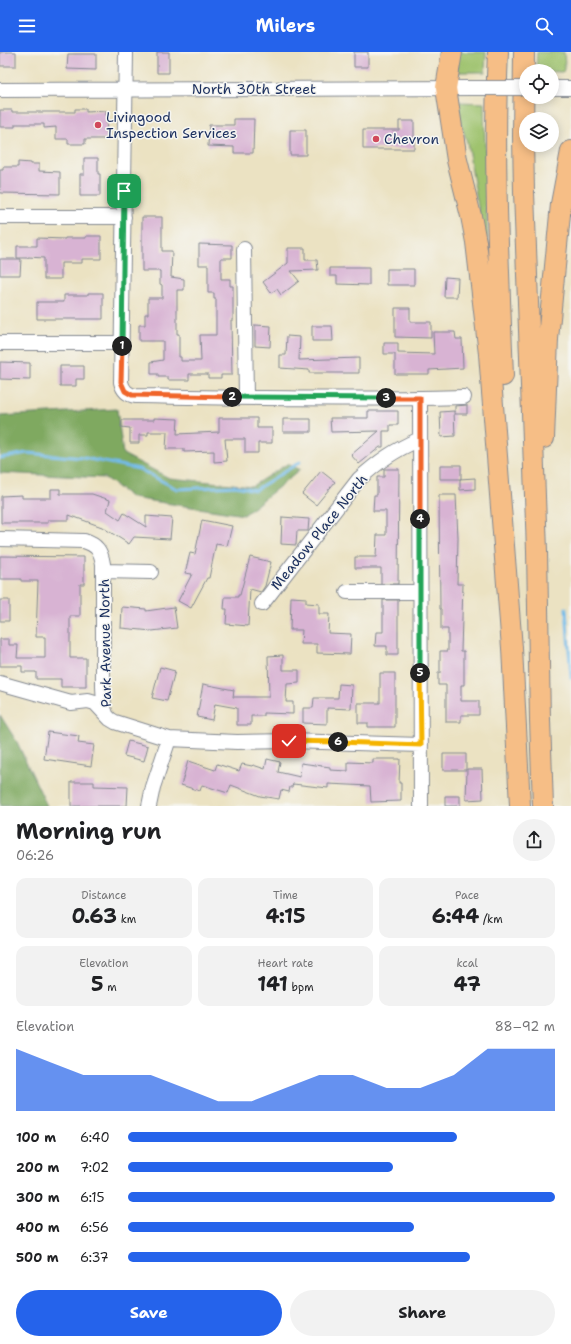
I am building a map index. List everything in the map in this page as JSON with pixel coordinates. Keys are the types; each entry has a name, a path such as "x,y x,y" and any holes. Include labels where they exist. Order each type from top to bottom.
{"highway":[{"path":"452,52 446,88 457,160 473,226 489,354 512,648"},
{"path":"498,52 496,183 512,648 520,806"},
{"path":"524,52 524,185 537,551 543,806"},
{"path":"540,720 544,439 548,339 561,204 571,151"}],"street":[{"path":"126,52 121,382 125,391 136,396 246,398 464,397"},
{"name":"North 30th Street","path":"0,90 519,88"},
{"path":"0,217 124,217"},
{"path":"244,249 246,398"},
{"path":"0,343 122,343"},
{"path":"420,398 421,806"},
{"name":"Meadow Place North","path":"262,604 359,479 377,463 399,448 420,439"},
{"name":"Park Avenue North","path":"0,539 79,540 91,543 97,547 101,554 104,571 103,686 104,708 106,714"},
{"path":"104,571 151,572"},
{"path":"347,592 420,592"},
{"path":"0,683 71,703 88,701 95,703 115,722 169,739 237,742 289,741 421,745"},
{"path":"149,806 153,787 169,739"}],"green space":[{"path":"457,52 486,52 485,72 457,72"},
{"path":"537,52 564,52 565,65 563,72 559,72 559,64 536,64"},
{"path":"459,102 484,103 488,257 486,253 467,142 460,121"},
{"path":"117,409 123,454 169,478 252,486 287,464 300,470 244,515 132,498 105,478 0,473 0,416"},
{"path":"0,715 17,742 47,806 0,806"}],"building":[{"path":"0,52 16,52 16,66 0,66"},
{"path":"157,52 169,52 169,73 157,73"},
{"path":"354,52 368,52 368,67 354,67"},
{"path":"68,54 96,54 96,70 67,69"},
{"path":"75,109 86,109 86,112 106,111 107,139 85,139 85,144 68,144 68,139 56,139 56,127 44,128 44,124 15,124 15,127 0,127 0,110 12,110 12,112 75,112"},
{"path":"234,119 254,119 253,153 234,153 234,147 208,146 209,125 234,125"},
{"path":"399,121 414,121 414,149 363,149 363,130 399,130"},
{"path":"290,130 306,130 306,155 290,155"},
{"path":"84,158 98,158 100,196 80,196 80,174 84,174"},
{"path":"18,162 39,164 39,171 60,172 60,194 0,193 0,170 3,170 3,167 18,167"},
{"path":"142,217 162,217 162,251 172,251 171,277 184,279 184,290 177,290 177,334 179,334 179,357 181,357 181,361 201,361 200,335 216,335 216,299 214,299 214,293 208,293 208,265 199,265 199,244 232,245 232,258 221,258 221,279 230,279 230,286 233,286 233,320 231,320 232,375 221,375 221,378 208,378 208,374 189,374 189,380 168,380 168,377 158,377 158,374 151,374 151,362 163,360 163,341 139,341 139,325 145,325 145,314 148,314 148,298 162,298 162,285 160,284 160,271 142,271"},
{"path":"86,236 101,236 101,259 82,259 82,263 61,263 61,279 44,279 44,258 17,258 17,246 37,246 37,238 65,239 86,238"},
{"path":"288,248 305,248 305,260 317,260 318,270 291,271 299,281 281,295 277,289 271,293 263,282 288,263"},
{"path":"0,259 21,259 20,275 0,275"},
{"path":"330,268 369,268 369,285 337,284 337,276 330,276"},
{"path":"387,269 414,269 414,285 387,285"},
{"path":"445,277 458,278 457,297 444,297"},
{"path":"88,293 103,293 103,319 37,319 37,302 64,302 64,295 88,295"},
{"path":"395,308 410,308 410,322 431,322 431,338 395,337"},
{"path":"255,325 271,326 270,347 255,346"},
{"path":"312,326 332,326 333,341 312,341"},
{"path":"433,332 455,332 456,339 462,339 463,368 429,370 429,374 395,374 395,354 384,354 384,343 398,343 398,353 434,354"},
{"path":"287,336 300,337 299,360 359,358 359,373 309,373 309,370 280,368 280,355 286,355"},
{"path":"0,362 30,363 30,380 0,379"},
{"path":"60,366 84,366 84,379 76,379 76,386 60,386"},
{"path":"467,405 467,414 455,414 455,406"},
{"path":"368,411 398,411 398,425 390,425 390,431 383,431 383,447 380,447 359,464 351,455 379,431 331,432 330,418 368,418"},
{"path":"454,411 455,436 441,437 440,412"},
{"path":"154,418 178,419 177,434 219,432 219,418 257,418 257,428 272,428 272,443 258,443 258,453 245,453 245,439 225,439 227,461 214,462 214,451 184,452 184,449 166,449 167,432 148,432 148,435 139,435 139,443 130,443 130,428 121,427 122,420 154,420"},
{"path":"283,419 311,419 311,432 283,432"},
{"path":"440,465 461,465 461,479 440,479"},
{"path":"384,469 399,469 398,584 381,584 381,568 355,568 355,557 376,557 377,535 386,535 386,511 373,511 374,495 377,495 377,477 384,477"},
{"path":"321,471 335,482 316,505 302,494"},
{"path":"475,478 475,489 460,490 460,479"},
{"path":"51,489 60,489 60,494 92,494 110,500 107,511 120,520 124,513 146,527 146,516 172,518 170,539 134,537 129,544 102,527 69,515 69,520 48,520 48,523 1,523 1,496 22,495 22,498 51,498"},
{"path":"439,495 456,495 458,538 457,584 463,584 461,651 464,651 464,685 461,685 461,701 479,701 479,715 461,715 461,722 446,722 446,685 438,685 438,673 440,673 440,651 448,651 448,629 441,629"},
{"path":"282,517 309,519 308,531 297,531 296,545 281,544"},
{"path":"202,520 232,526 227,546 216,544 209,578 207,578 191,608 178,601 192,574 185,573 190,553 195,554"},
{"path":"0,556 84,557 84,584 80,584 80,616 70,616 70,658 86,658 86,687 61,687 61,679 36,679 36,672 22,672 22,666 0,666 0,639 9,639 9,645 18,645 17,658 45,658 45,637 36,637 38,581 0,579"},
{"path":"250,557 271,562 265,586 261,592 250,589 248,626 226,624 227,609 224,609 225,597 238,597 238,595 240,595"},
{"path":"291,597 306,598 306,603 319,604 319,614 329,614 328,633 351,634 350,654 317,653 317,644 301,644 302,630 290,630"},
{"path":"0,600 9,600 9,621 0,621"},
{"path":"383,600 398,600 398,655 387,655 387,646 375,646 376,632 383,632"},
{"path":"122,607 146,609 146,611 174,607 177,628 152,631 121,628"},
{"path":"283,655 283,670 299,670 299,683 287,684 286,702 293,702 293,714 264,713 264,716 251,716 251,725 237,725 237,708 215,704 212,720 197,717 203,684 234,690 233,697 269,697 268,656"},
{"path":"160,667 175,671 167,701 152,698"},
{"path":"380,673 395,673 395,727 368,727 368,723 358,723 358,703 380,703"},
{"path":"339,684 352,685 351,709 327,708 327,724 303,723 303,708 313,708 314,698 338,698"},
{"path":"48,732 79,736 78,743 94,745 91,766 44,759"},
{"path":"128,741 148,746 144,761 124,756"},
{"path":"443,754 466,754 466,770 443,770"},
{"path":"267,759 280,762 278,772 300,777 301,763 330,767 330,770 348,771 348,762 373,763 373,759 400,759 399,783 401,783 401,801 371,802 370,786 328,784 328,788 293,784 292,787 290,787 289,792 281,790 279,799 260,796 231,785 228,793 202,785 200,791 181,785 188,761 215,770 217,764 239,771 242,764 253,765 265,769"},
{"path":"467,769 482,769 483,799 466,800"},
{"path":"71,782 94,782 94,786 128,787 127,806 71,806"},
{"path":"445,796 460,796 460,806 445,806"}],"waterway":[{"path":"0,458 27,453 84,458 139,469 177,489 236,486 255,490 300,462"},
{"path":"566,608 571,678"}],"place":[{"name":"Livingood Inspection Services","path":"98,125"},
{"name":"Chevron","path":"376,139"}],"route":[{"path":"124,191 121,382 125,391 136,396 320,399 420,398 421,745 289,741"}]}
